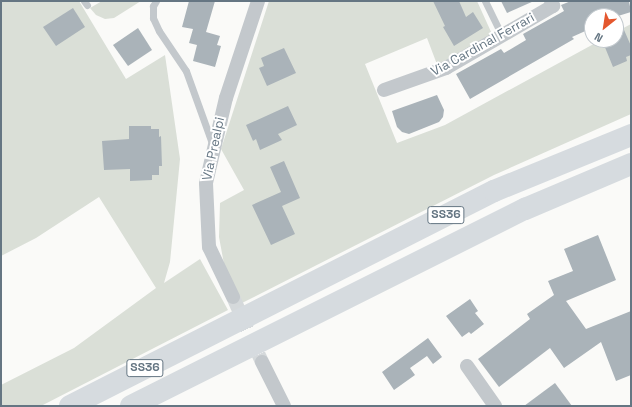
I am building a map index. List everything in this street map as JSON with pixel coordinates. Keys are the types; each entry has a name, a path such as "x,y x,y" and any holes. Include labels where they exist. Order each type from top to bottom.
{"highway":[{"name":"SS36","path":"70,406 494,191 631,135"},
{"name":"SS36","path":"131,406 525,209 631,164"}],"street":[{"name":"Via Prealpi","path":"233,297 209,247 206,183 226,98 258,1"},
{"name":"Via Cardinal Ferrari","path":"384,90 441,71 553,6 551,1"},
{"path":"262,362 284,406"},
{"path":"467,366 495,406"}],"lane":[{"path":"156,1 153,6 153,18 159,31 186,71 214,149"},
{"path":"485,1 502,36"}],"shaded area":[{"path":"1,1 79,1 126,79 165,55 180,159 170,262 164,283 200,259 228,310 41,406 1,406 1,385 74,348 156,288 99,197 36,238 1,256"},
{"path":"102,1 141,1 114,18 105,19 96,15 90,8"},
{"path":"269,1 477,1 492,34 438,67 427,38 365,64 397,143 445,125 586,48 624,48 624,28 631,24 631,114 494,175 242,303 224,264 219,237 220,203 244,190 221,149"}],"building":[{"path":"189,1 215,1 206,32 220,36 217,45 221,46 215,67 193,61 197,45 189,43 193,29 182,27"},
{"path":"433,1 459,1 466,17 473,12 483,28 454,46 443,27 445,26"},
{"path":"501,1 534,1 507,13"},
{"path":"571,1 629,1 631,12 624,14 624,8 584,8 584,32 572,37 574,39 470,99 456,74 501,49 504,53 526,40 523,34 564,11 561,5"},
{"path":"73,8 85,27 56,46 43,27"},
{"path":"138,28 152,50 128,66 113,45"},
{"path":"624,30 631,46 631,55 626,57 627,61 613,67 605,48 624,48"},
{"path":"284,48 296,73 267,86 259,68 264,66 261,58"},
{"path":"437,95 444,110 443,117 439,122 409,134 402,132 397,127 392,111"},
{"path":"288,106 297,125 278,134 282,140 260,150 256,139 253,141 246,125"},
{"path":"129,126 151,126 151,129 159,129 159,137 161,136 162,166 159,166 159,175 152,175 152,180 130,181 130,169 104,170 102,141 129,139"},
{"path":"284,161 300,198 282,206 295,234 271,245 252,205 281,192 270,167"},
{"path":"598,235 616,280 566,301 586,329 631,311 631,375 616,381 601,342 564,368 550,348 499,387 478,359 530,319 527,314 554,295 548,281 573,271 564,249"},
{"path":"470,299 478,311 475,313 484,324 471,334 469,332 462,337 446,316"},
{"path":"428,338 442,357 433,364 427,356 410,368 415,375 394,390 382,372"},
{"path":"555,383 572,406 524,406"}],"tunnel":[{"path":"233,297 262,362"}]}
